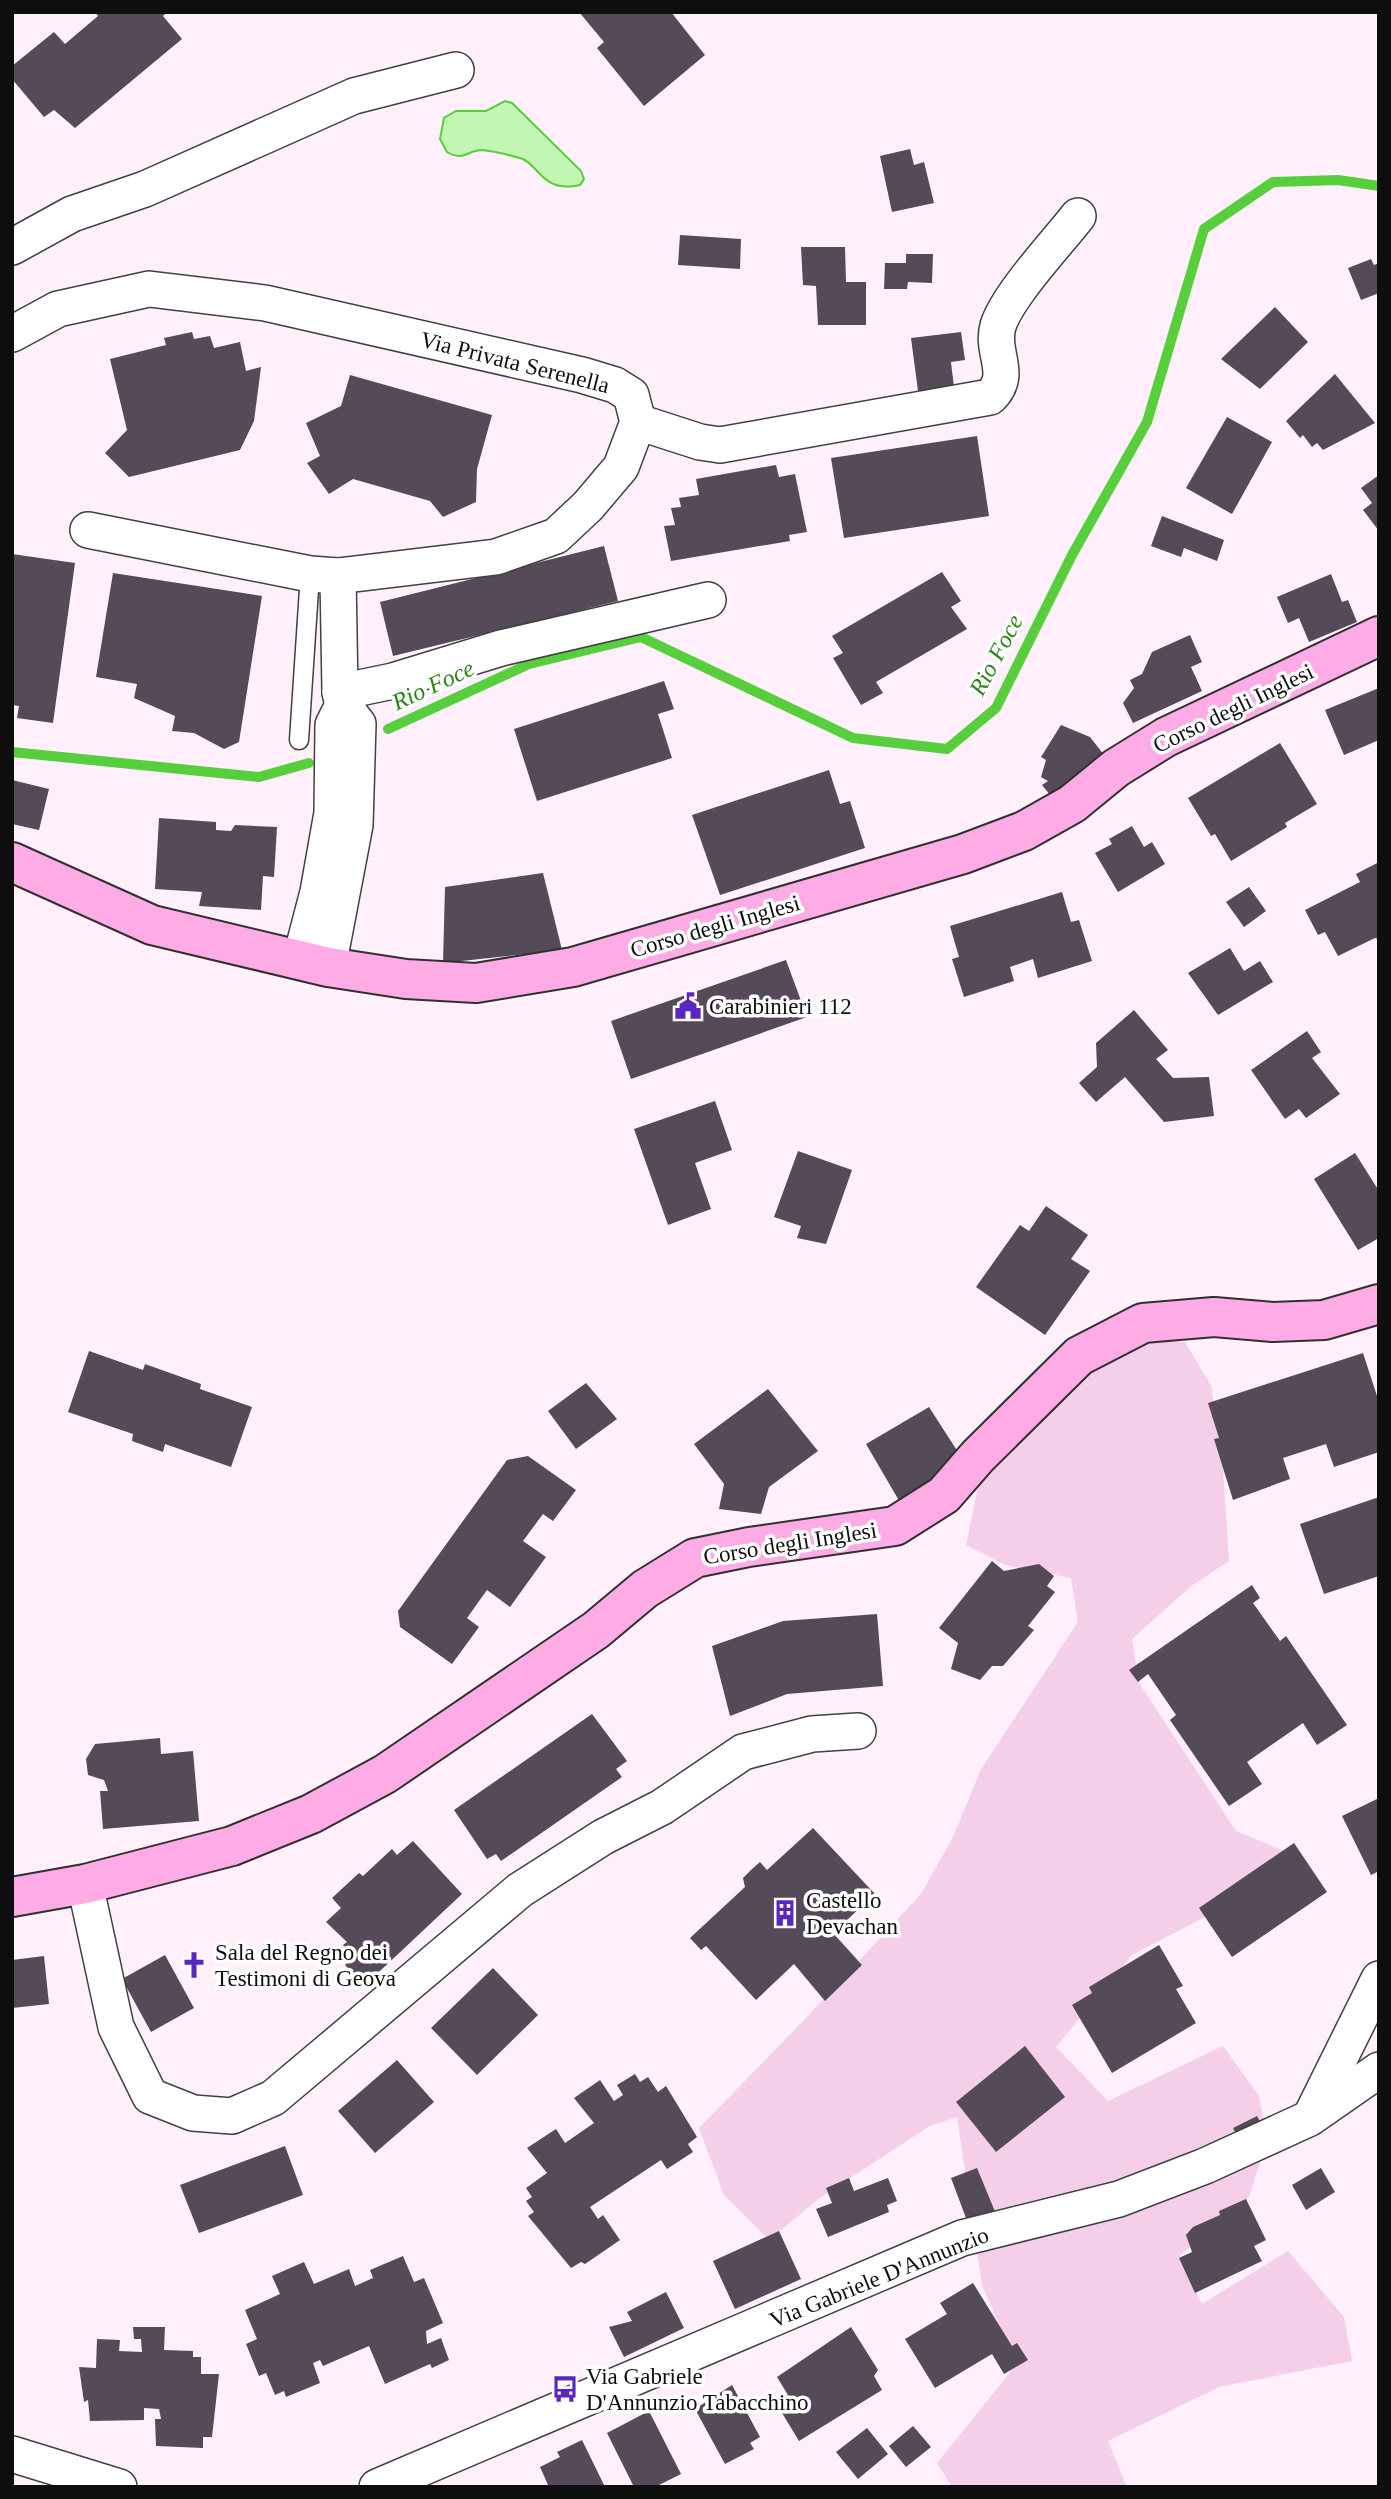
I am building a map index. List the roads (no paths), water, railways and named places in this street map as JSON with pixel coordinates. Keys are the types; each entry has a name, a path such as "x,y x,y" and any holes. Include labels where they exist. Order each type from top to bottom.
{"main road":[{"name":"Corso degli Inglesi","path":"12,862 152,925 314,964 406,979 476,983 573,967 963,854 1024,831 1072,804 1116,768 1166,737 1226,706 1304,674 1379,636"},
{"name":"Corso degli Inglesi","path":"12,1897 85,1884 232,1846 311,1814 384,1774 596,1630 645,1589 695,1558 749,1547 895,1526 944,1495 978,1456 1079,1356 1143,1323 1214,1317 1273,1322 1324,1320 1379,1304"}],"street":[{"path":"12,247 72,214 145,189 354,96 456,70"},
{"path":"88,530 324,575 496,557 556,536 588,506 621,467 638,422 700,442 720,445 990,397 1002,380 1003,369 996,338 999,323 1010,303 1078,216"},
{"name":"Via Privata Serenella","path":"12,334 58,309 149,289 226,298 348,321 582,375 615,385 631,395 638,422"},
{"path":"314,964 355,825 358,724 342,699 324,575"},
{"path":"342,699 501,648 708,600"},
{"path":"85,1884 116,2027 150,2095 193,2113 232,2116 273,2098 510,1898 603,1837 663,1807 743,1752 812,1734 858,1731"},
{"path":"1310,2118 1379,1979"},
{"name":"Via Gabriele D'Annunzio","path":"377,2487 962,2238 1119,2199 1205,2166 1310,2118 1379,2070"},
{"path":"12,2454 119,2487"}],"lane":[{"path":"299,740 324,575"}],"waterway":[{"name":"Rio Foce","path":"388,729 529,664 641,637 853,738 947,749 996,708 1072,555 1147,422 1204,229 1273,182 1338,180 1379,186"},
{"name":"Rio Foce","path":"12,752 259,777 309,763"}],"place":[{"name":"Carabinieri 112","path":"688,1006"},
{"name":"Castello Devachan","path":"785,1913"},
{"name":"Sala del Regno dei Testimoni di Geova","path":"194,1965"},
{"name":"Via Gabriele D'Annunzio Tabacchino","path":"565,2389"}]}
